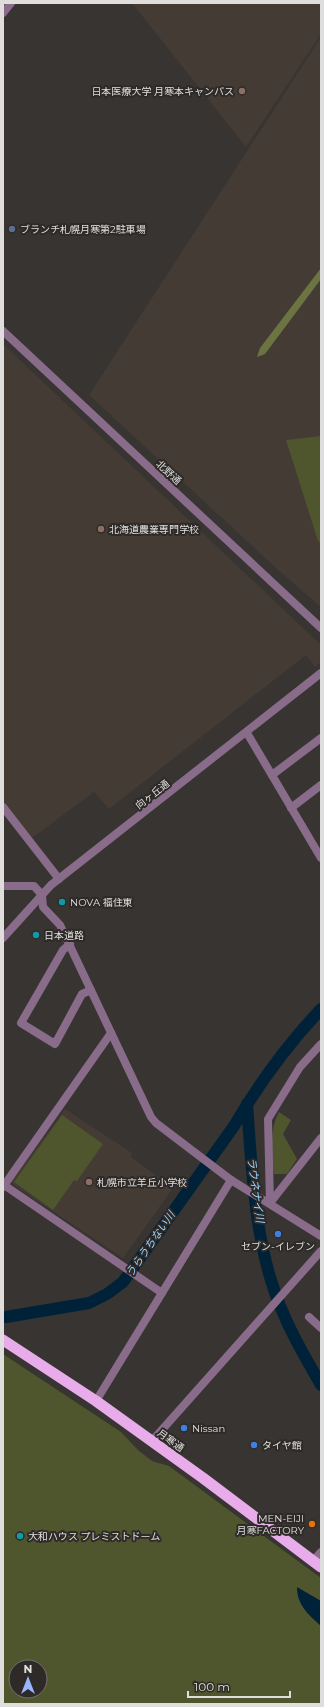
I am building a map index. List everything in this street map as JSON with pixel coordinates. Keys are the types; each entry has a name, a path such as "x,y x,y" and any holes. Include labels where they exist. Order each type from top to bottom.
{"highway":[{"name":"月寒通","path":"3,1340 96,1401 317,1564"}],"street":[{"path":"3,13 11,3"},
{"name":"北野通","path":"3,332 321,628"},
{"name":"向ヶ丘通","path":"3,938 42,895 59,879 321,673"},
{"path":"246,733 321,858"},
{"path":"272,775 321,738"},
{"path":"291,808 321,785"},
{"path":"3,807 59,879"},
{"path":"3,886 34,886 42,895 43,907 60,924 151,1117 156,1123 231,1180 321,1236"},
{"path":"70,944 64,950 21,1024 55,1044 82,994 91,990"},
{"path":"111,1033 4,1186 129,1269 162,1293"},
{"path":"270,1203 268,1119 300,1067 321,1044"},
{"path":"270,1203 321,1138"},
{"path":"96,1401 231,1180"},
{"path":"152,1441 321,1251"},
{"path":"309,1317 321,1328"},
{"path":"317,1564 321,1552"}],"shaded area":[{"name":"日本医療大学 月寒本キャンパス","path":"132,3 321,3 321,34 246,147"},
{"name":"北海道農業専門学校","path":"321,37 321,607 277,569 89,395"},
{"name":"北海道農業専門学校","path":"3,344 321,645 321,662 315,667 306,655 109,809 94,792 32,838 3,804"},
{"name":"札幌市立羊丘小学校","path":"65,1109 132,1153 131,1157 173,1188 123,1258 12,1184 12,1180"}],"green space":[{"path":"321,268 321,279 265,354 257,357 260,348"},
{"path":"321,436 321,543 318,541 286,440"},
{"path":"279,1112 291,1120 283,1134 297,1159 287,1174 274,1174 272,1134"},
{"path":"62,1115 103,1144 77,1181 74,1180 53,1210 14,1182"},
{"path":"3,1354 121,1432 138,1450 152,1461 169,1466 321,1578 321,1704 3,1704"}],"water":[{"path":"297,1587 321,1601 321,1626 304,1609 297,1593"}],"waterway":[{"name":"うらうちない川","path":"6,1317 89,1303 107,1294 123,1282 234,1126 274,1065 321,1009"},
{"name":"ラウネナイ川","path":"247,1104 256,1212 267,1265 274,1291 288,1324 321,1385"}],"place":[{"name":"日本医療大学 月寒本キャンパス","path":"242,91"},
{"name":"ブランチ札幌月寒第2駐車場","path":"12,229"},
{"name":"北海道農業専門学校","path":"101,529"},
{"name":"NOVA 福住東","path":"62,902"},
{"name":"日本道路","path":"36,935"},
{"name":"札幌市立羊丘小学校","path":"89,1182"},
{"name":"セブン-イレブン","path":"278,1234"},
{"name":"Nissan","path":"184,1428"},
{"name":"タイヤ館","path":"254,1445"},
{"name":"MEN-EIJI 月寒FACTORY","path":"312,1524"},
{"name":"大和ハウス プレミストドーム","path":"20,1536"}]}
